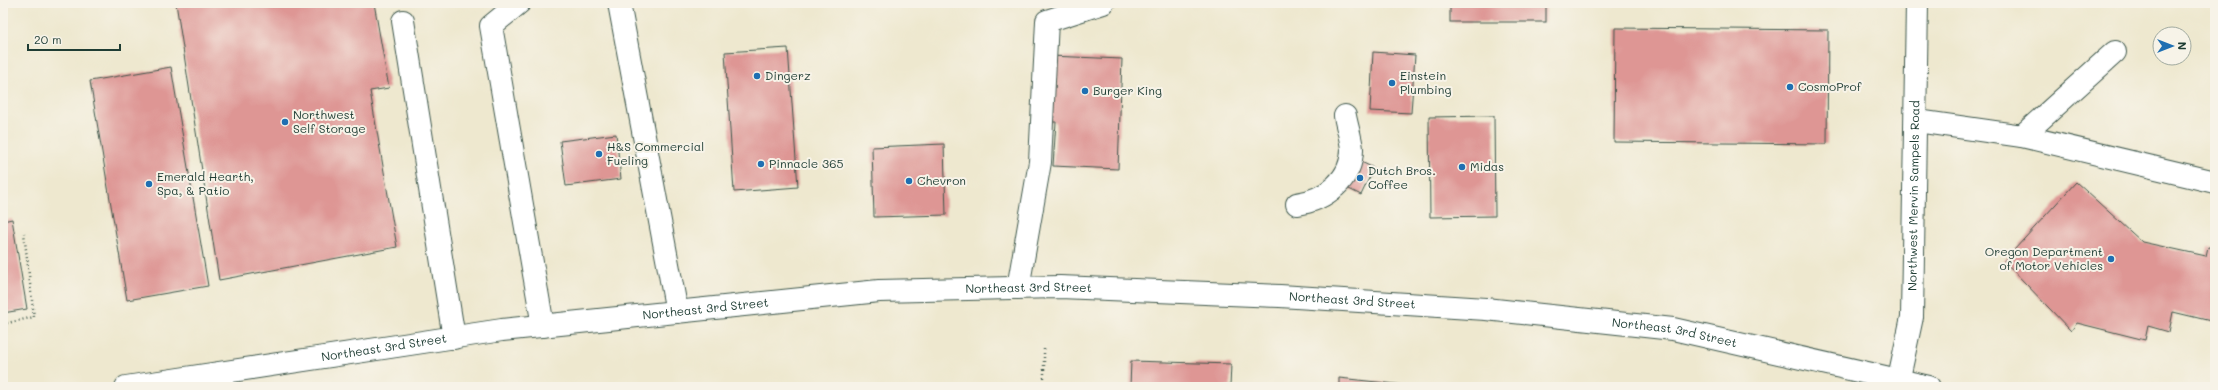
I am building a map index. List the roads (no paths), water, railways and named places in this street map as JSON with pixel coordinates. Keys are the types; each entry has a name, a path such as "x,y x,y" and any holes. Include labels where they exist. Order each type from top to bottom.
{"main road":[{"path":"519,3 491,26 543,326"},
{"path":"619,3 677,312"},
{"path":"1018,288 1040,162 1047,21 1103,3"},
{"name":"Northwest Mervin Sampels Road","path":"1897,383 1912,317 1917,3"},
{"path":"403,21 454,338"},
{"path":"2022,136 2115,52"},
{"path":"1297,204 1312,202 1334,189 1350,168 1352,149 1345,116"},
{"path":"1916,121 2022,136 2215,182"},
{"name":"Northeast 3rd Street","path":"126,387 543,326 879,291 1060,287 1280,296 1486,309 1674,329 1897,383 1929,387"}],"place":[{"name":"Dingerz","path":"757,76"},
{"name":"Einstein Plumbing","path":"1392,83"},
{"name":"CosmoProf","path":"1790,87"},
{"name":"Burger King","path":"1085,91"},
{"name":"Northwest Self Storage","path":"285,122"},
{"name":"H&S Commercial Fueling","path":"599,154"},
{"name":"Pinnacle 365","path":"761,164"},
{"name":"Midas","path":"1462,167"},
{"name":"Dutch Bros. Coffee","path":"1360,178"},
{"name":"Chevron","path":"909,181"},
{"name":"Emerald Hearth, Spa, & Patio","path":"149,184"},
{"name":"Oregon Department of Motor Vehicles","path":"2111,259"}]}
